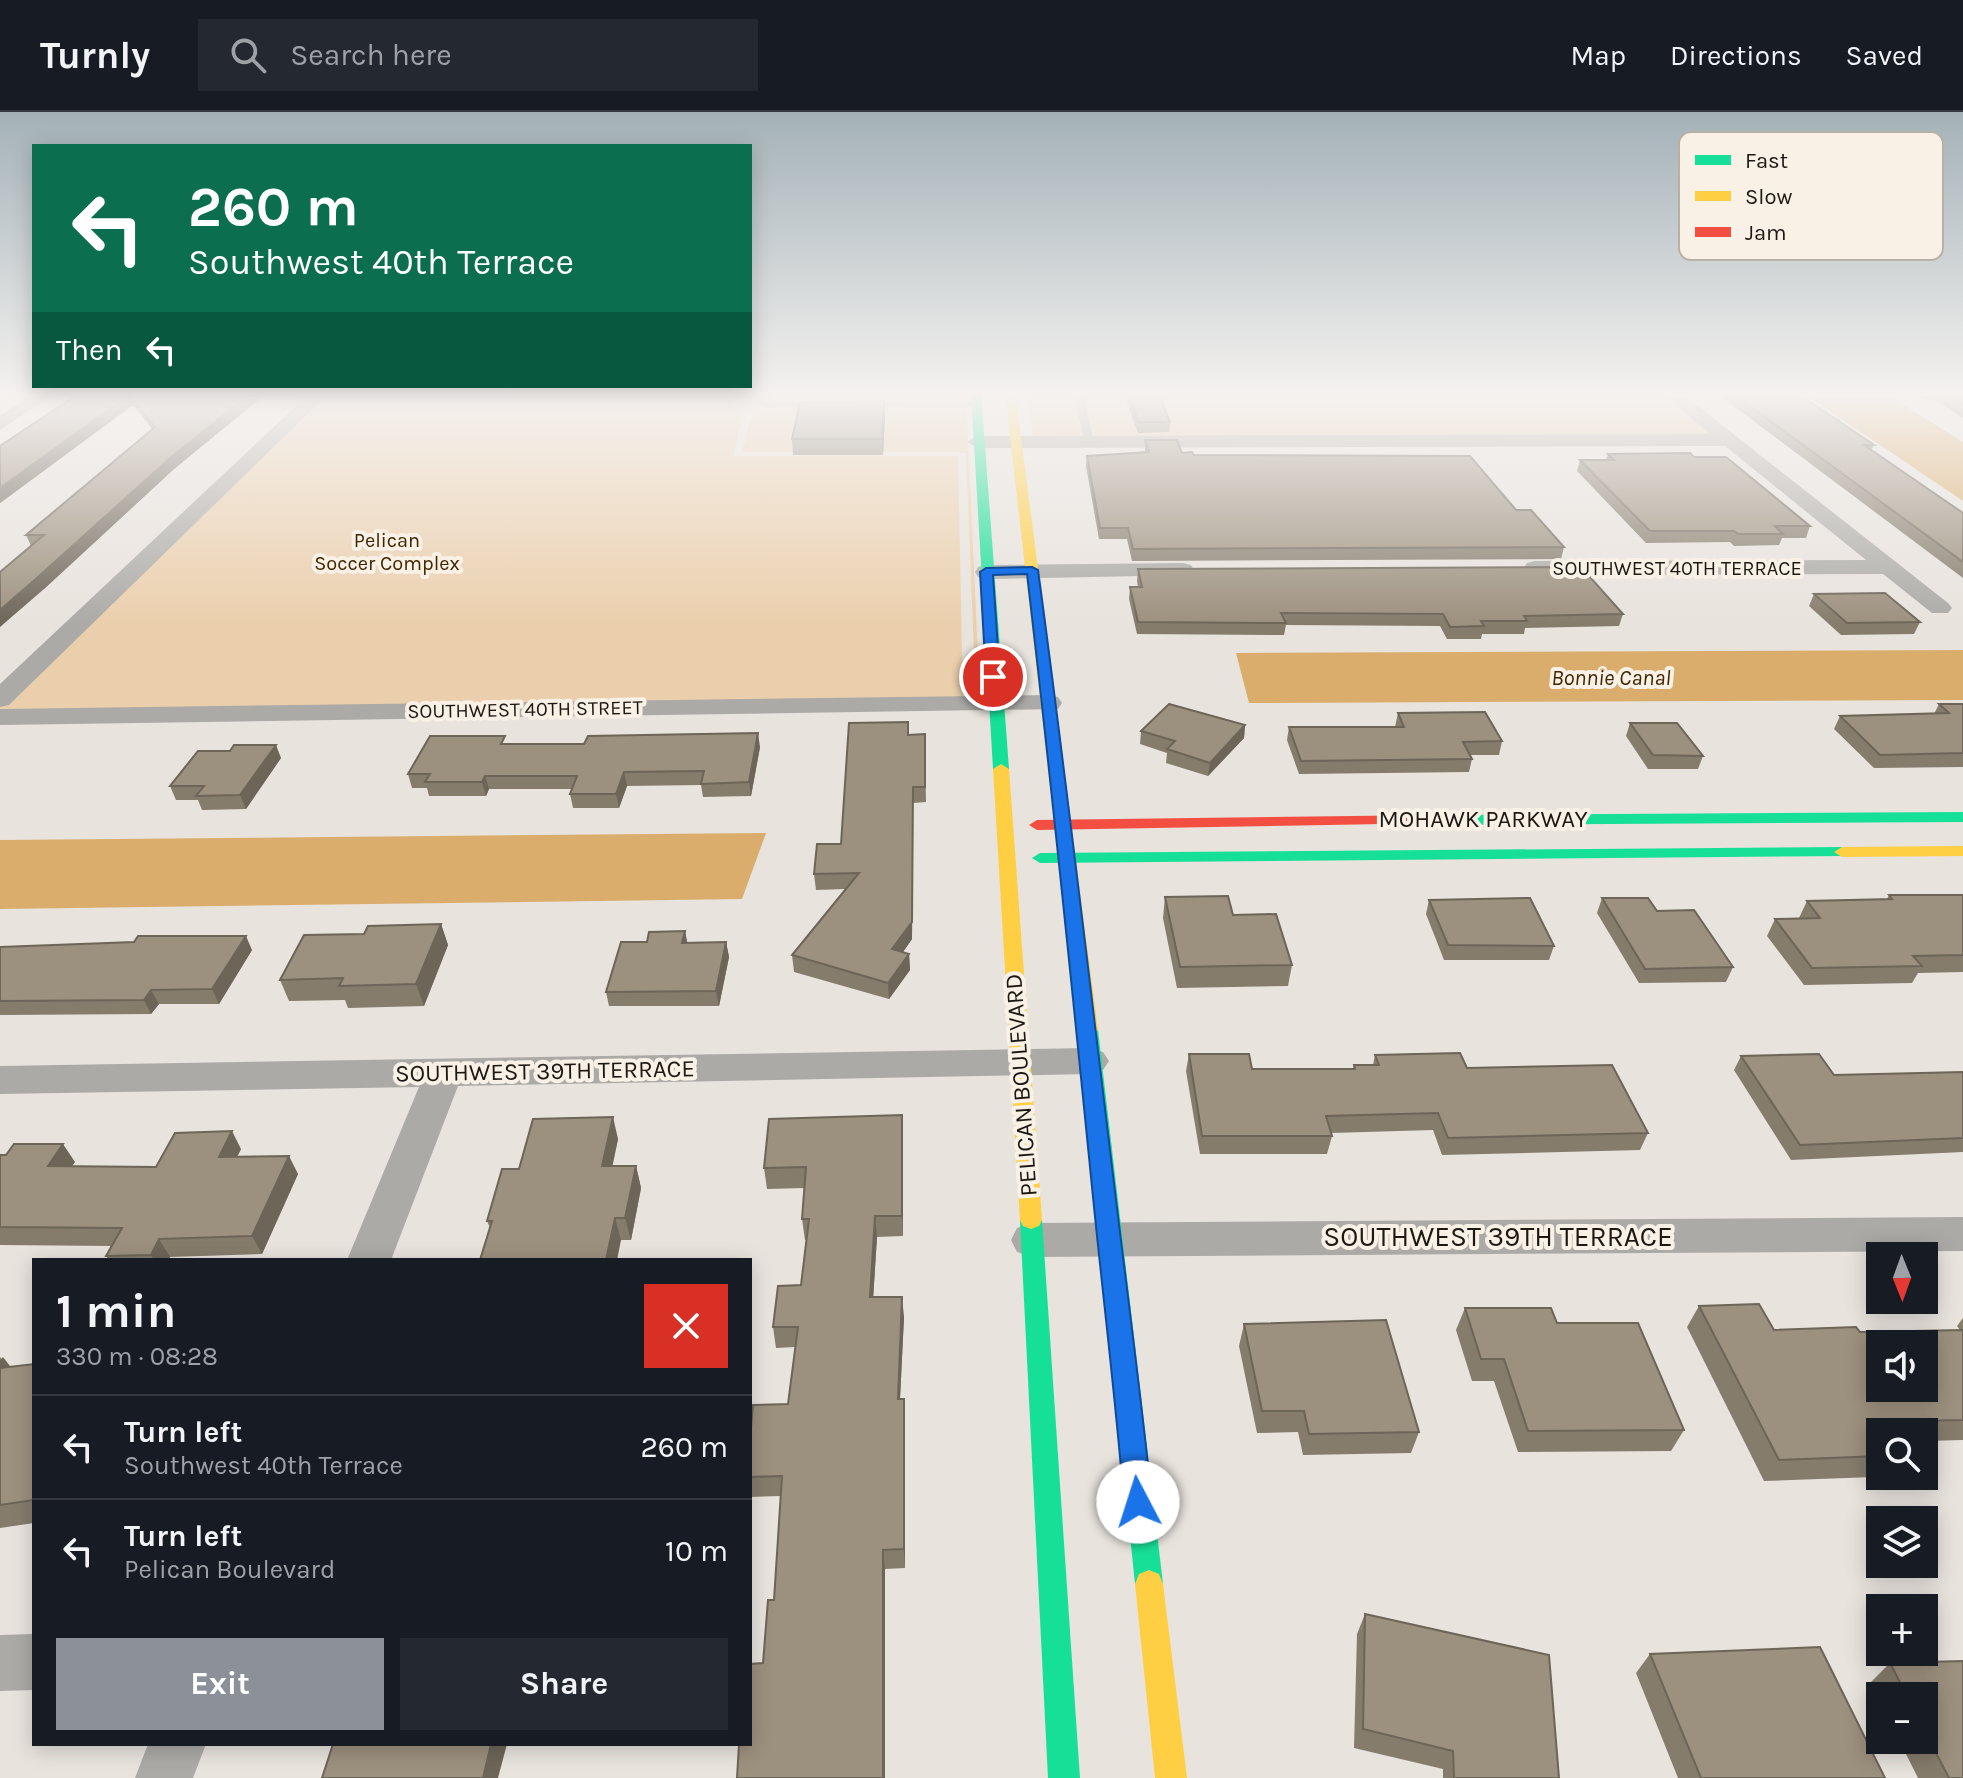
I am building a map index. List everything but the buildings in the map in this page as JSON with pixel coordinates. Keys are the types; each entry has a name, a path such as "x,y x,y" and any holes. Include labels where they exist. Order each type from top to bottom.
{"street":[{"path":"0,699 240,470"},
{"name":"PELICAN BOULEVARD","path":"979,470 1032,1240 1064,1778"},
{"path":"1019,470 1065,824 1171,1778"},
{"path":"1766,470 1940,608"},
{"name":"SOUTHWEST 40TH TERRACE","path":"1510,568 1887,567"},
{"path":"986,572 1212,570"},
{"name":"SOUTHWEST 40TH STREET","path":"0,717 1049,703"},
{"name":"MOHAWK PARKWAY","path":"1003,826 1368,819 1963,817"},
{"name":"MOHAWK PARKWAY","path":"1006,859 1963,851"},
{"name":"SOUTHWEST 39TH TERRACE","path":"0,1080 443,1075 649,1068 1090,1061"},
{"path":"370,1258 443,1075"},
{"name":"SOUTHWEST 39TH TERRACE","path":"1032,1240 1963,1234"},
{"path":"0,1663 32,1662"},
{"path":"164,1778 176,1746"}],"green space":[{"name":"Pelican Soccer Complex","path":"240,470 958,470 963,704 0,717 0,699"},
{"path":"967,470 970,470 980,701 976,701"}],"water":[{"path":"1917,470 1963,470 1963,501"},
{"name":"Bonnie Canal","path":"1963,650 1963,700 1249,703 1236,653"},
{"path":"766,833 742,899 0,909 0,840"}],"traffic: fast":[{"path":"981,470 1001,769"},
{"path":"1435,820 1963,817"},
{"path":"1040,858 1842,852"},
{"path":"1088,1030 1149,1584"},
{"path":"1031,1220 1064,1778"}],"traffic: slow":[{"path":"1020,470 1088,1030"},
{"path":"1001,769 1031,1220"},
{"path":"1842,852 1963,851"},
{"path":"1149,1584 1171,1778"}],"traffic: jam":[{"path":"1037,825 1435,820"}],"route":[{"path":"993,677 986,572 1032,570 1065,824 1106,1211 1124,1345 1138,1502"}]}
